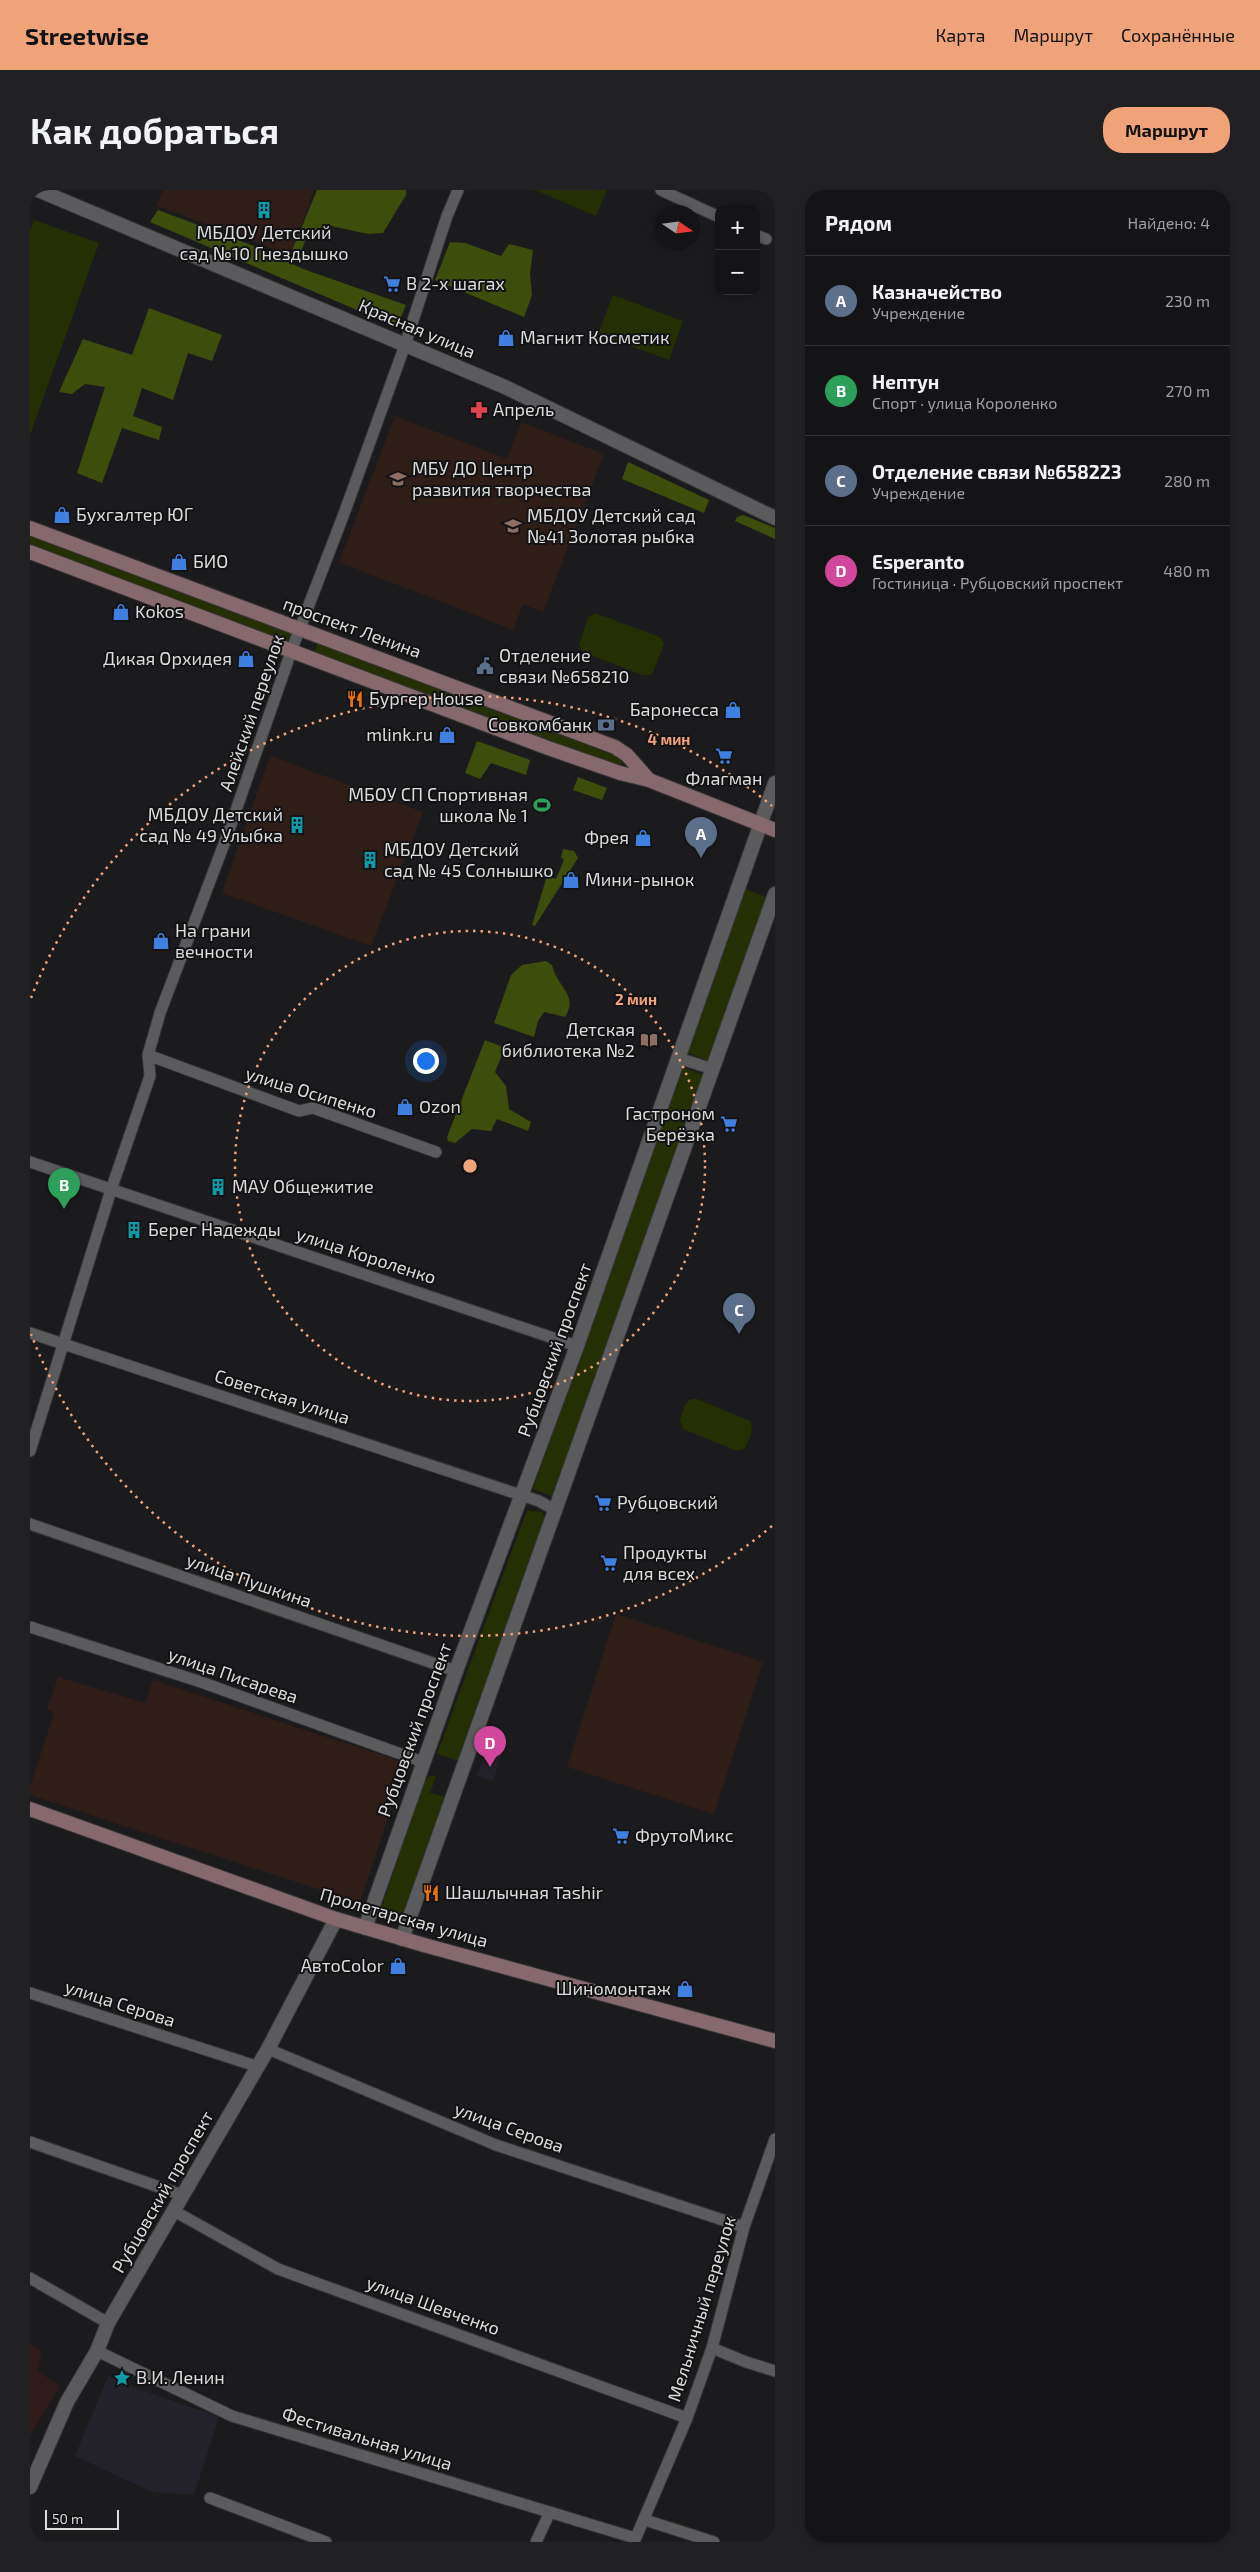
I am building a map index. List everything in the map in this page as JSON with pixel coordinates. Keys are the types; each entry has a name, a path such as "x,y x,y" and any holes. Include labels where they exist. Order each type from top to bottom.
{"main road":[{"name":"проспект Ленина","path":"30,528 615,747 627,755 649,780"},
{"name":"проспект Ленина","path":"30,552 620,773 649,780 775,830"},
{"path":"620,773 627,755"},
{"name":"Пролетарская улица","path":"30,1809 336,1919 402,1939 775,2041"}],"street":[{"name":"Красная улица","path":"38,190 505,387 775,518"},
{"name":"Алейский переулок","path":"30,1451 111,1190 150,1076 148,1055 160,1014 227,836 292,649 405,345 447,216 458,190"},
{"path":"661,190 715,215"},
{"name":"Рубцовский проспект","path":"365,1928 456,1671 577,1346 775,783"},
{"path":"402,1939 775,894"},
{"name":"улица Осипенко","path":"148,1055 299,1111 312,1108 436,1152"},
{"path":"678,1058 712,1069"},
{"name":"улица Короленко","path":"30,1162 577,1346"},
{"name":"Советская улица","path":"30,1333 522,1496 555,1510"},
{"name":"улица Пушкина","path":"30,1524 456,1671"},
{"name":"улица Писарева","path":"30,1628 201,1682 423,1762"},
{"name":"Рубцовский проспект","path":"30,2487 67,2402 97,2351 108,2323 256,2066 268,2049 336,1919"},
{"name":"улица Серова","path":"30,1993 256,2066"},
{"name":"улица Серова","path":"268,2049 496,2145 744,2227"},
{"name":"Мельничный переулок","path":"635,2540 687,2418 712,2348 744,2227 775,2139"},
{"path":"30,2142 182,2194"},
{"name":"улица Шевченко","path":"174,2211 278,2269 687,2418"},
{"path":"30,2278 108,2323"},
{"path":"712,2348 775,2371"},
{"name":"Фестивальная улица","path":"97,2351 232,2416 550,2512 635,2540"},
{"path":"210,2498 326,2542"},
{"path":"536,2542 550,2512"},
{"path":"645,2520 714,2542"}],"shaded area":[{"path":"163,190 314,190 291,255 157,206"},
{"path":"395,416 507,459 521,422 604,454 543,612 523,604 513,630 339,562"},
{"path":"270,756 423,812 371,946 222,893"},
{"path":"616,1614 763,1662 714,1814 567,1767"},
{"path":"58,1677 145,1703 153,1680 406,1763 360,1903 30,1795 30,1787 54,1713 47,1709"},
{"path":"490,1736 506,1741 493,1781 477,1776"},
{"path":"30,2343 42,2351 37,2371 60,2386 30,2436"},
{"path":"108,2376 133,2387 219,2417 194,2495 152,2492 75,2456"}],"green space":[{"path":"317,190 406,190 406,195 383,233 368,234 327,225 308,234 297,262 289,258"},
{"path":"535,190 607,190 596,216"},
{"path":"158,210 259,248 303,269 406,305 397,327 150,222"},
{"path":"34,220 99,243 30,435 30,231"},
{"path":"450,242 465,243 501,256 509,244 533,250 530,274 532,295 524,317 435,280"},
{"path":"613,295 683,321 669,360 598,334"},
{"path":"149,308 222,335 212,361 188,353 173,400 142,388 133,416 162,427 159,440 122,428 102,483 77,473 105,387 85,384 72,394 59,392 83,339 132,355"},
{"path":"628,462 709,500 704,513 622,479"},
{"path":"743,515 775,528 775,539 735,521 737,517"},
{"path":"30,532 294,630 288,645 30,548"},
{"path":"595,613 660,637 664,644 652,675 642,675 583,652 579,645 588,617"},
{"path":"318,643 619,757 623,762 621,766 617,767 313,655"},
{"path":"477,741 530,760 526,775 491,763 480,779 465,773"},
{"path":"578,777 607,788 602,800 573,790"},
{"path":"563,849 574,851 578,858 535,926 532,925 547,876 556,879 564,860 561,857"},
{"path":"743,888 768,898 710,1061 685,1052"},
{"path":"546,961 552,965 566,991 570,1003 565,1017 544,1012 538,1021 534,1037 494,1023 511,975 522,965"},
{"path":"485,1040 505,1048 495,1072 506,1086 509,1109 531,1122 528,1131 497,1119 491,1131 472,1129 455,1143 448,1141 447,1137"},
{"path":"681,1067 704,1075 556,1498 533,1489"},
{"path":"691,1399 697,1399 750,1421 752,1431 745,1448 737,1451 683,1429 680,1419 686,1403"},
{"path":"527,1510 542,1512 546,1519 459,1761 437,1754"},
{"path":"433,1775 436,1777 430,1793 448,1797 403,1919 387,1918 381,1909 424,1782"}],"place":[{"name":"МБДОУ Детский сад №10 Гнездышко","path":"264,210"},
{"name":"В 2-х шагах","path":"392,284"},
{"name":"Магнит Косметик","path":"506,338"},
{"name":"Апрель","path":"479,410"},
{"name":"МБУ ДО Центр развития творчества","path":"398,479"},
{"name":"Бухгалтер ЮГ","path":"62,515"},
{"name":"МБДОУ Детский сад №41 Золотая рыбка","path":"513,526"},
{"name":"БИО","path":"179,562"},
{"name":"Kokos","path":"121,612"},
{"name":"Дикая Орхидея","path":"246,659"},
{"name":"Отделение связи №658210","path":"485,666"},
{"name":"Бургер House","path":"355,699"},
{"name":"Баронесса","path":"733,710"},
{"name":"Совкомбанк","path":"606,725"},
{"name":"mlink.ru","path":"447,735"},
{"name":"Флагман","path":"724,756"},
{"name":"МБОУ СП Спортивная школа № 1","path":"542,805"},
{"name":"МБДОУ Детский сад № 49 Улыбка","path":"297,825"},
{"name":"Фрея","path":"643,838"},
{"name":"Казначейство","path":"701,858"},
{"name":"МБДОУ Детский сад № 45 Солнышко","path":"370,860"},
{"name":"Мини-рынок","path":"571,880"},
{"name":"На грани вечности","path":"161,941"},
{"name":"Детская библиотека №2","path":"649,1040"},
{"name":"Ozon","path":"405,1107"},
{"name":"Гастроном Берёзка","path":"729,1124"},
{"name":"МАУ Общежитие","path":"218,1187"},
{"name":"Нептун","path":"64,1209"},
{"name":"Берег Надежды","path":"134,1230"},
{"name":"Отделение связи №658223","path":"739,1334"},
{"name":"Рубцовский","path":"603,1503"},
{"name":"Продукты для всех","path":"609,1563"},
{"name":"Esperanto","path":"490,1767"},
{"name":"ФрутоМикс","path":"621,1836"},
{"name":"Шашлычная Tashir","path":"431,1893"},
{"name":"АвтоColor","path":"398,1966"},
{"name":"Шиномонтаж","path":"685,1989"},
{"name":"В.И. Ленин","path":"122,2378"}]}
